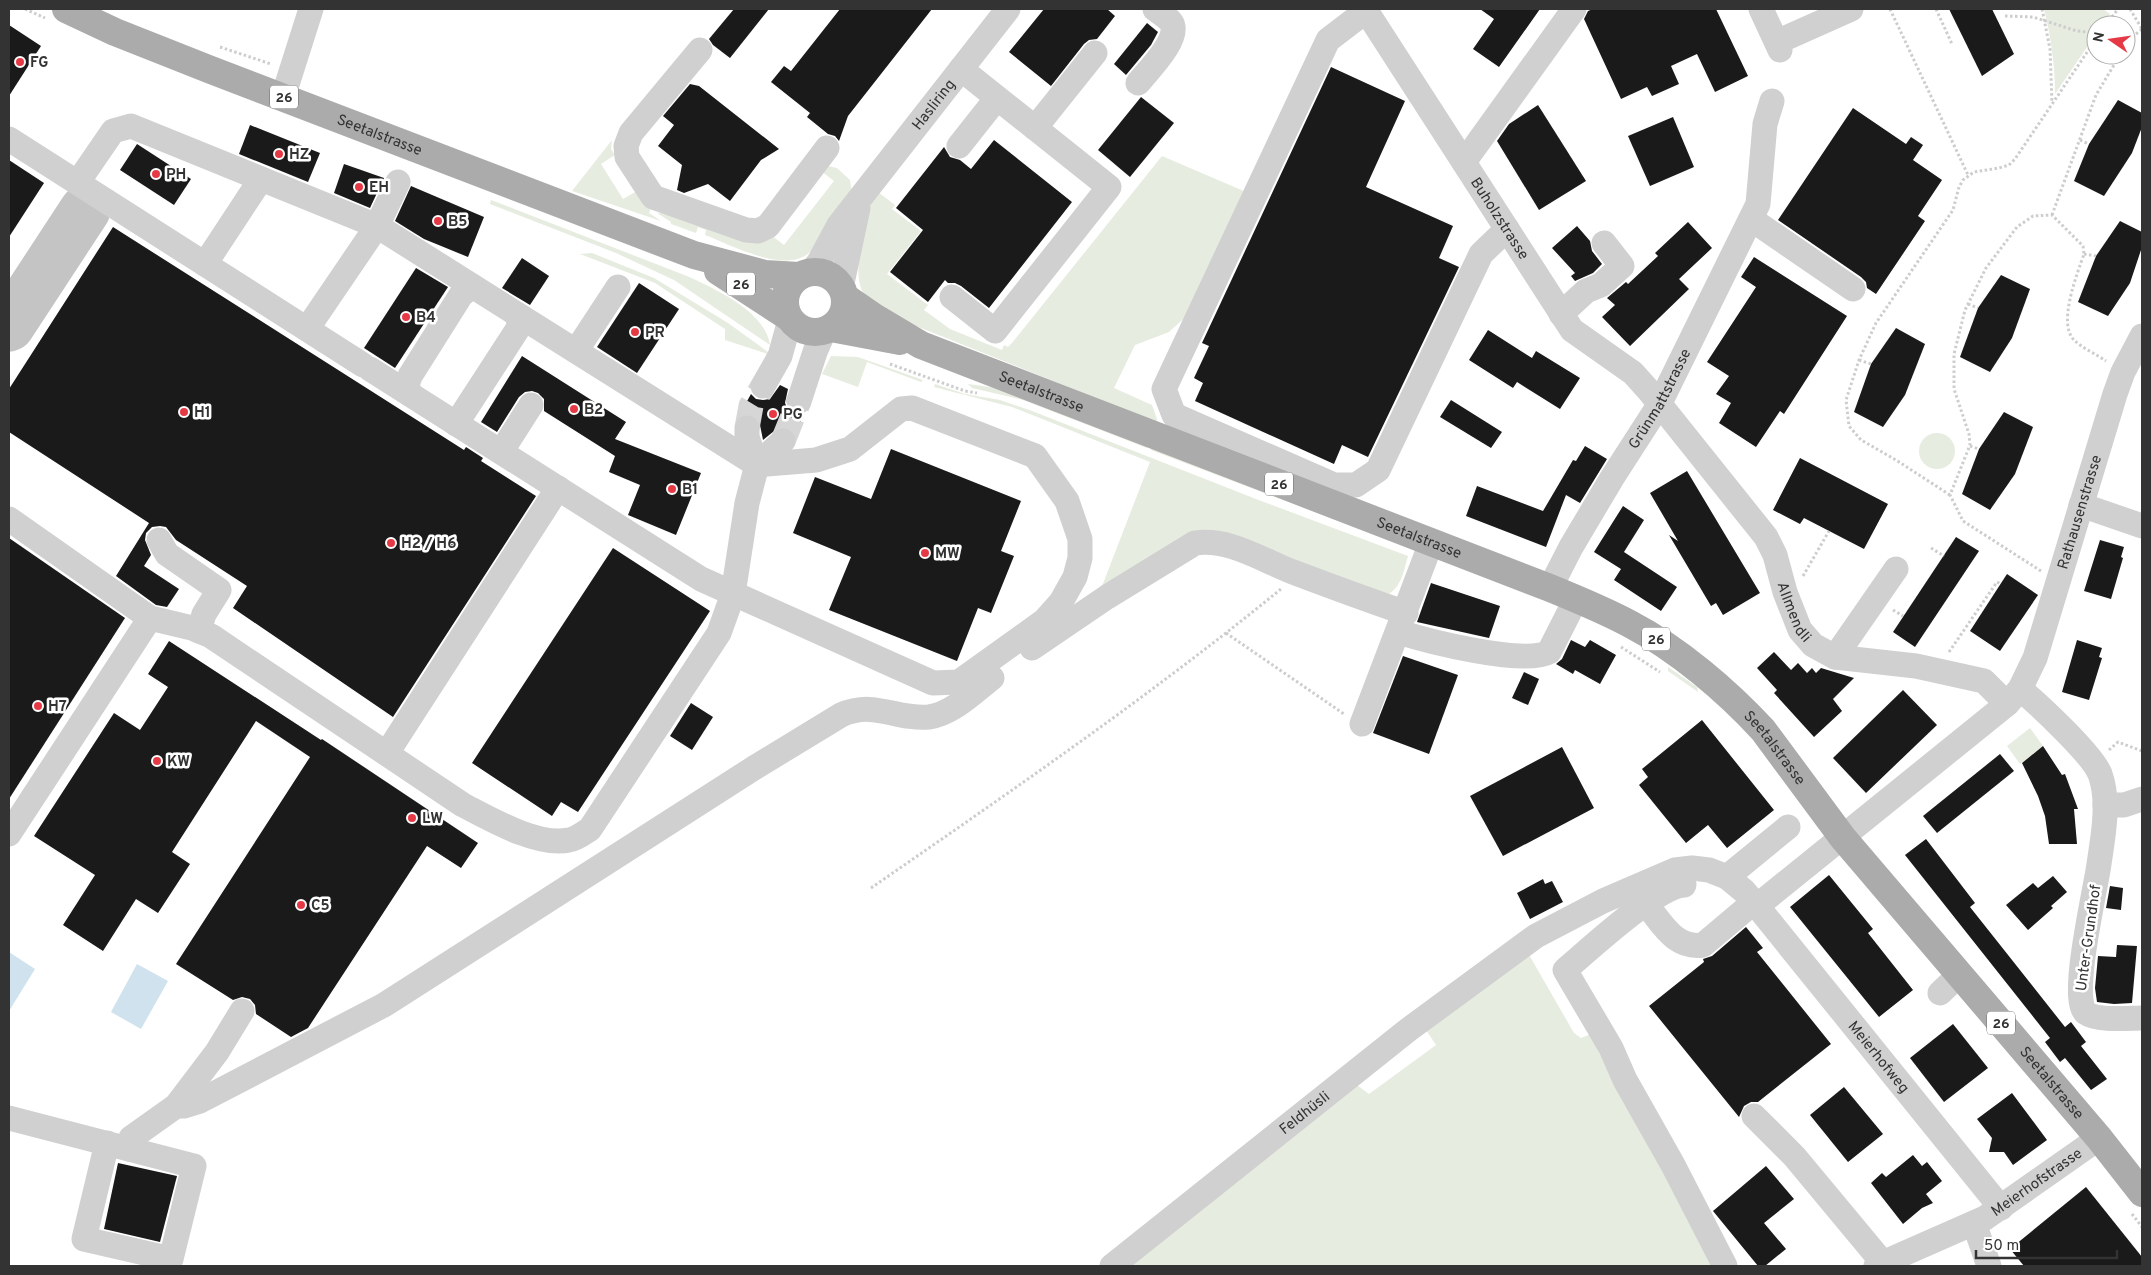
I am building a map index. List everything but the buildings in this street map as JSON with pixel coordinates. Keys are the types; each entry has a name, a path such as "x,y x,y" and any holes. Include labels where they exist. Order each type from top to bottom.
{"main road":[{"name":"Seetalstrasse","path":"66,9 116,32 694,255 764,274 805,274"},
{"name":"Seetalstrasse","path":"694,255 747,288 789,318"},
{"path":"805,274 829,275 843,293 844,311 841,318 828,330 805,331 789,318 784,301 785,294 793,280 805,274"},
{"name":"Seetalstrasse","path":"843,293 874,317 921,345 1550,588 1630,624 1657,640 1692,665 1750,716 1777,747 1843,838 2099,1138 2136,1202"},
{"name":"Seetalstrasse","path":"828,330 921,345"}],"street":[{"path":"283,97 311,9"},
{"name":"Hasliring","path":"805,274 819,262 839,225 1008,9"},
{"path":"1138,83 1168,45 1173,30 1171,22 1155,9"},
{"path":"1464,162 1574,9"},
{"path":"1761,9 1778,46 1851,9"},
{"path":"1366,10 1328,40 1164,389 1174,415 1334,485 1356,485 1378,470 1481,254 1507,229"},
{"name":"Buholzstrasse","path":"1366,10 1572,330 1633,373 1659,405"},
{"path":"700,50 631,133 626,146 627,157 653,197 746,230 758,231 768,226 827,148"},
{"path":"1035,128 1096,53"},
{"path":"952,297 995,331 1109,187 961,69"},
{"path":"959,146 997,98"},
{"path":"1772,101 1765,124 1755,212 1854,289"},
{"path":"9,138 456,424 701,579 933,683 959,682 1044,621 1061,602 1075,578 1080,558 1080,539 1067,501 1035,456 912,408 901,409 850,449 816,460 757,465 377,226 131,126 112,131 78,182"},
{"path":"205,264 261,179"},
{"path":"307,329 377,226 398,182"},
{"name":"Hasliring","path":"843,293 859,200"},
{"name":"Grünmattstrasse","path":"1550,588 1571,547 1612,478 1659,405 1755,212"},
{"path":"1561,314 1586,291 1601,286 1622,266 1604,244"},
{"path":"410,394 407,385 410,376 461,295 472,286"},
{"path":"576,351 618,287"},
{"path":"456,424 519,327 518,315"},
{"path":"763,386 780,356 789,318"},
{"path":"800,401 815,352 828,330"},
{"name":"Rathausenstrasse","path":"1843,838 2013,697 2035,658 2123,372 2142,336"},
{"path":"501,452 531,405"},
{"name":"Allmendli","path":"1659,405 1766,537 1775,555 1785,592 1800,630 1813,645 1835,658 1916,666 1984,681 2013,697"},
{"path":"747,428 747,437 757,465"},
{"path":"9,519 150,618 211,636 463,805 507,828 545,840 569,840 590,829 719,632 733,594 747,503 757,465 783,441"},
{"path":"387,753 558,488"},
{"path":"2082,505 2142,526"},
{"path":"159,540 167,554 219,590 204,614 199,631"},
{"path":"176,1106 184,1106 200,1101 384,1005 502,932 754,768 841,715 854,709 870,708 930,717 954,706 1091,607 1195,543 1209,541 1226,544 1299,574 1402,623 1432,643 1520,656 1541,656 1549,652 1576,599"},
{"path":"1362,724 1431,543"},
{"path":"1835,658 1896,569"},
{"path":"9,834 150,618"},
{"path":"2013,697 2038,703 2094,763 2103,784 2105,805 2124,805 2142,799"},
{"name":"Unter-Grundhof","path":"2105,805 2099,864 2082,968 2081,1006 2086,1013 2097,1017 2142,1018"},
{"path":"1751,907 1744,891 1727,877 1788,827"},
{"path":"1646,904 1671,935 1682,944 1692,946 1703,945 1843,838"},
{"name":"Feldhüsli","path":"1112,1266 1408,1030 1536,936 1604,901 1675,870 1692,868 1709,870 1727,877"},
{"path":"1725,1266 1673,1165 1625,1080 1611,1048 1565,970 1646,904 1665,891 1681,884 1699,885 1718,891 1732,900 1751,907"},
{"name":"Meierhofweg","path":"1751,907 2001,1208"},
{"path":"1940,993 1960,974"},
{"path":"9,1118 118,1146 194,1166 171,1259 84,1239 118,1146 176,1106 217,1052 242,1011"},
{"path":"1754,1116 1794,1156 1880,1265"},
{"name":"Meierhofstrasse","path":"1880,1265 1974,1223 2001,1208 2099,1138"},
{"name":"Meierhofstrasse","path":"1974,1223 1989,1266"}],"path":[{"path":"1890,9 1968,175"},
{"path":"1936,9 1952,44"},
{"path":"2042,9 2050,49 2052,103"},
{"path":"2130,9 2142,29"},
{"path":"2005,16 2023,16 2045,20 2077,31 2086,32"},
{"path":"2058,582 1963,522 1950,495 1861,440 1849,426 1846,400 1859,360 1876,323 1953,210 1959,187 1968,175 1974,172 2009,165 2015,159 2086,54"},
{"path":"2052,215 2096,96 2114,65"},
{"path":"2080,140 2088,144"},
{"path":"1950,495 1970,446 1969,434 1954,389 1954,354 1968,304 1986,268 2017,227 2033,216 2052,215 2083,246 2084,254 2069,299 2068,328 2072,339 2123,372"},
{"path":"2084,254 2096,256"},
{"path":"1968,304 1978,308"},
{"path":"1859,360 1871,364"},
{"path":"887,363 965,391 984,394"},
{"path":"1970,446 1979,449"},
{"path":"1785,592 1800,582 1829,531"},
{"path":"1932,548 1944,556"},
{"path":"871,888 1118,715 1226,634 1299,574"},
{"path":"1943,672 1945,657 1997,582 2001,584"},
{"path":"1987,597 1991,599"},
{"path":"1892,608 1903,616"},
{"path":"1975,614 1979,617"},
{"path":"1226,634 1315,695 1362,724"},
{"path":"1619,646 1668,677"},
{"path":"2094,763 2118,742 2142,750"},
{"path":"2136,1202 2142,1227"}],"shaded area":[{"path":"2044,9 2103,9 2110,14 2086,15 2086,49 2055,94 2054,72 2049,30"},
{"path":"612,140 611,149 615,155 601,164 623,199 637,191 651,208 649,213 661,221 572,191"},
{"path":"1162,156 1246,192 1191,312 1169,332 1135,345 1114,388 1152,405 1157,419 1156,422 911,324 878,307 863,292 859,276 859,251 865,216 878,192 895,205 892,209 921,231 887,274 928,305 924,310 950,329 1002,350 1004,345 1008,347 1012,343"},
{"path":"828,166 837,168 850,180 852,193 822,238 810,252 800,258 787,260 758,256 705,235 706,230 698,227 696,233 671,224 671,222 657,213 674,214 771,235 784,245 834,181 821,171"},
{"path":"491,200 711,287 749,312 766,333 770,345 674,280 616,253 490,204"},
{"path":"592,253 654,278 728,323 768,352 768,354 725,340 725,329 655,283 580,254"},
{"path":"831,356 858,357 923,380 921,382 867,362 858,387 822,374"},
{"path":"935,384 965,394 1000,400 1032,411 1256,499 1408,556 1401,580 1395,589 1384,597 1218,537 1099,594 1150,462 1012,407 934,387"},
{"path":"968,384 997,388 1148,445 1147,448 1023,400 972,388"},
{"path":"1937,433 1944,434 1950,438 1954,444 1954,458 1950,464 1944,468 1937,469 1930,468 1924,464 1920,458 1919,451 1920,444 1924,438 1930,434"},
{"path":"1152,447 1420,552 1151,450"},
{"path":"1668,667 1697,687 1698,692 1668,671"},
{"path":"2030,728 2043,746 2020,764 2007,746"},
{"path":"1528,953 1574,1033 1581,1038 1596,1032 1718,1266 1120,1266 1353,1082 1369,1094 1436,1045 1422,1024"}],"water":[{"path":"9,952 35,969 9,1011"},
{"path":"137,964 168,981 141,1029 111,1012"}],"taxiway":[{"path":"9,326 85,210"}],"tunnel":[{"path":"747,428 751,406 763,386"},
{"path":"783,441 799,401"}],"place":[{"name":"FG","path":"20,62"},
{"name":"HZ","path":"279,154"},
{"name":"PH","path":"156,174"},
{"name":"EH","path":"359,187"},
{"name":"B5","path":"438,221"},
{"name":"B4","path":"406,317"},
{"name":"PR","path":"635,332"},
{"name":"B2","path":"574,409"},
{"name":"H1","path":"184,412"},
{"name":"PG","path":"773,414"},
{"name":"B1","path":"672,489"},
{"name":"H2 / H6","path":"391,543"},
{"name":"MW","path":"925,553"},
{"name":"H7","path":"38,706"},
{"name":"KW","path":"157,761"},
{"name":"LW","path":"412,818"},
{"name":"C5","path":"301,905"}]}
